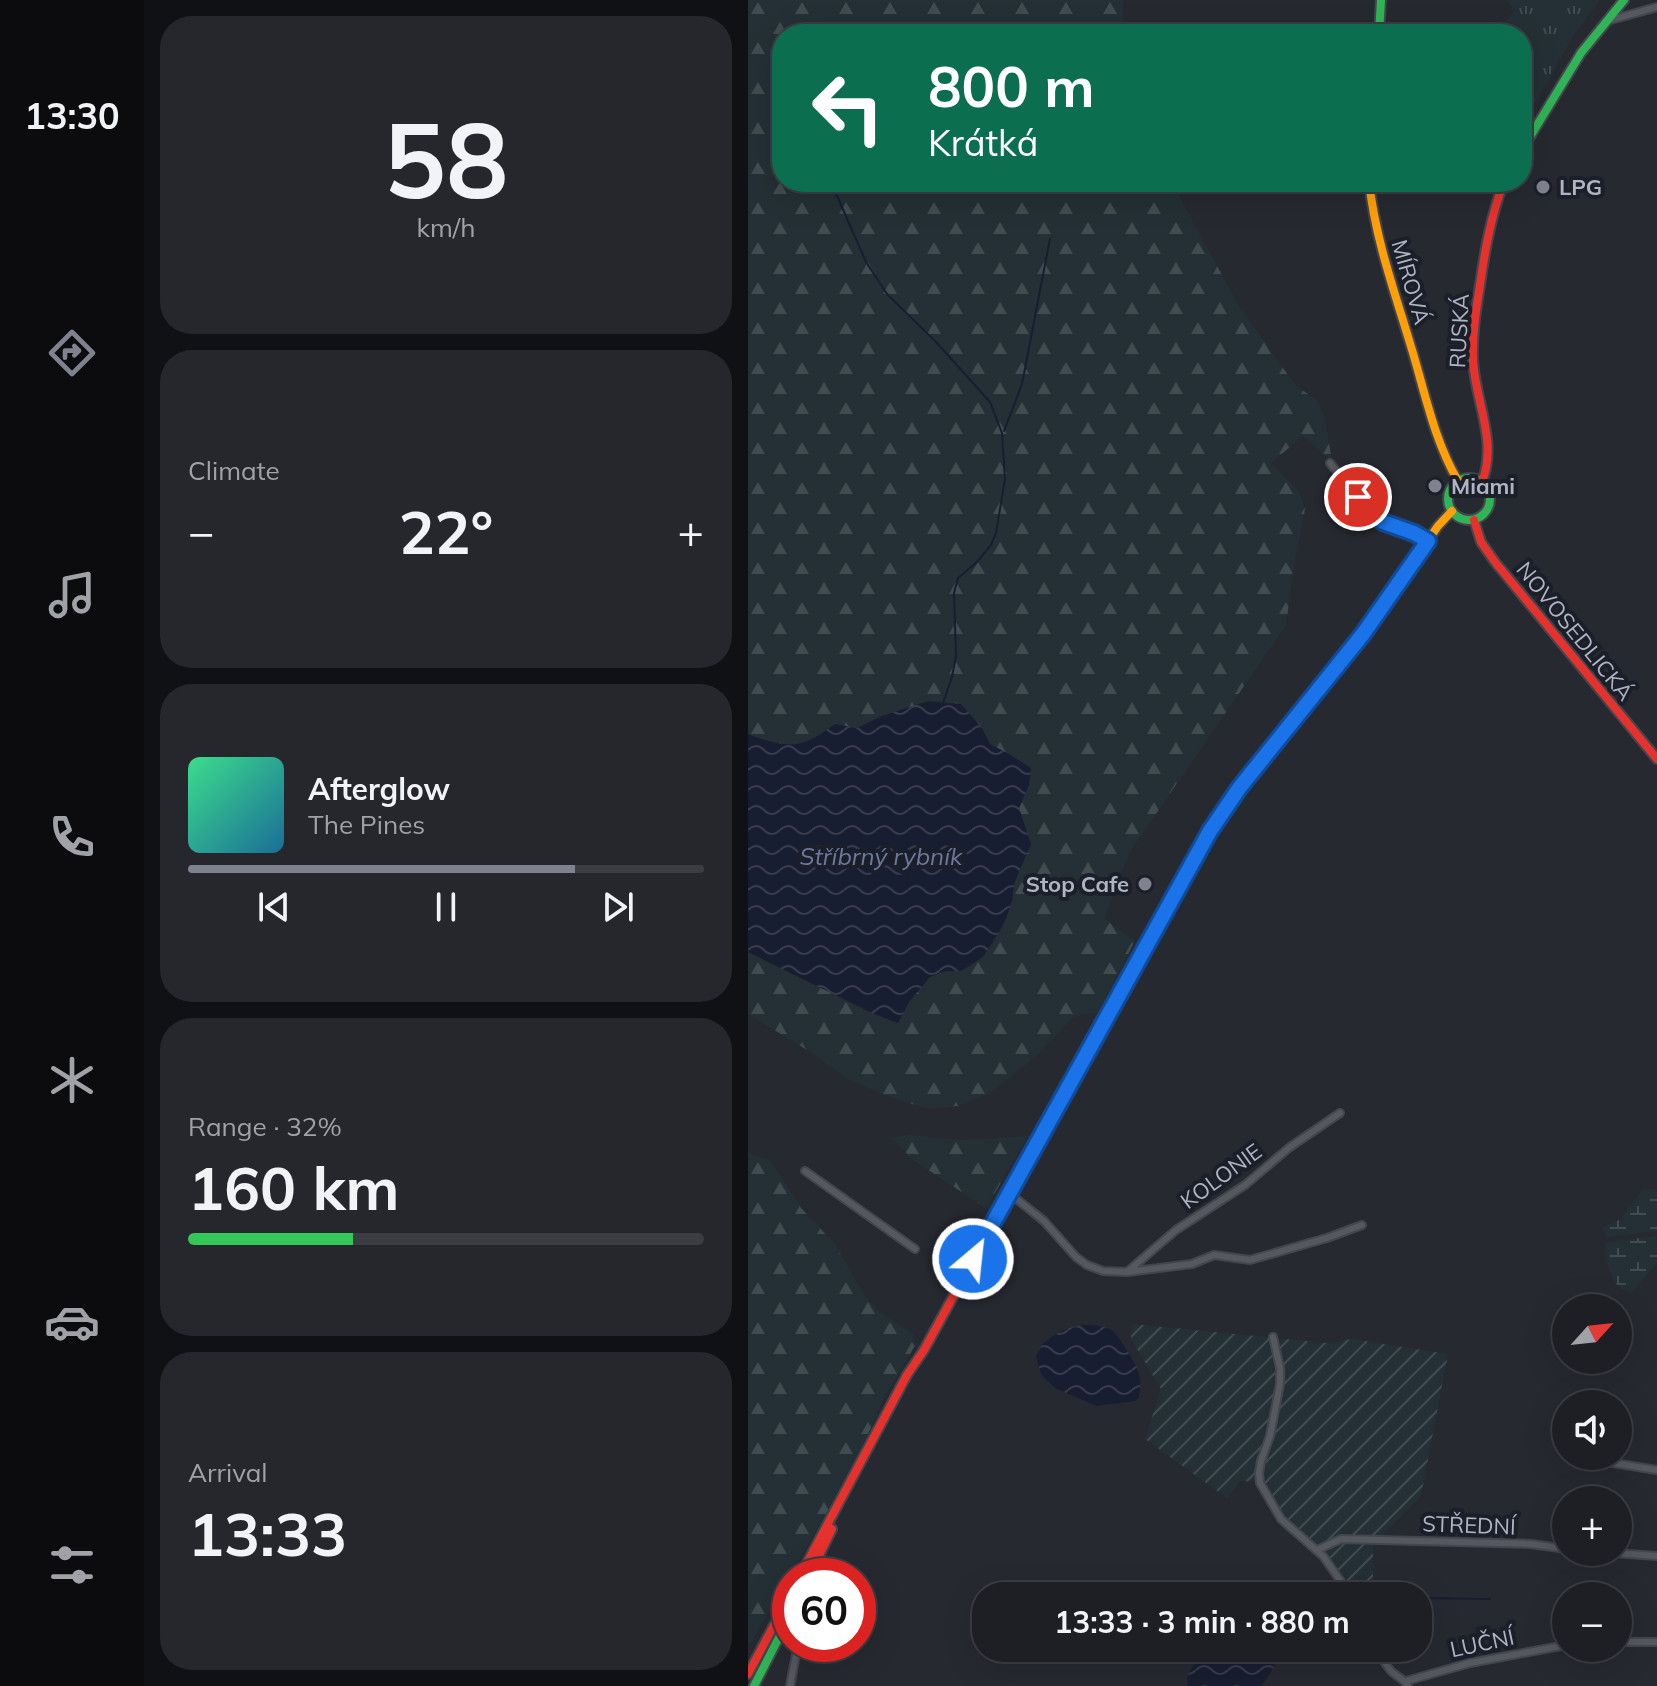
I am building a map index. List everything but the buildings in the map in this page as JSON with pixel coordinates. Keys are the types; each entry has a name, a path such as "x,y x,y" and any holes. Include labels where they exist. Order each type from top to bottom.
{"main road":[{"path":"1380,24 1381,0"},
{"path":"1532,133 1581,52 1624,0"},
{"name":"MÍROVÁ","path":"1371,192 1377,230 1441,448 1458,481"},
{"name":"RUSKÁ","path":"1482,482 1487,467 1487,445 1474,371 1474,326 1489,226 1501,192"},
{"path":"1471,478 1482,482 1491,500 1485,513 1474,520 1461,519 1449,506 1449,493 1458,481 1471,478"},
{"path":"819,1558 865,1461 924,1350 1210,831 1240,787 1363,634 1452,511"},
{"name":"NOVOSEDLICKÁ","path":"1474,520 1479,539 1495,562 1657,759"},
{"path":"810,1558 900,1388 924,1350"},
{"path":"748,1674 772,1629"},
{"path":"754,1686 772,1651"}],"street":[{"path":"1604,21 1657,7"},
{"path":"1330,463 1372,514 1383,522 1428,541"},
{"name":"KOLONIE","path":"1127,1272 1176,1230 1245,1185 1290,1147 1340,1113"},
{"path":"805,1171 915,1249"},
{"path":"1009,1193 1044,1221 1076,1257 1103,1271 1127,1272 1192,1264 1214,1255 1250,1260 1362,1225"},
{"path":"1273,1337 1280,1384 1270,1436 1261,1461 1260,1483 1281,1519 1317,1550 1341,1582"},
{"path":"1632,1466 1657,1470"},
{"name":"STŘEDNÍ","path":"1317,1550 1341,1539 1552,1547"},
{"path":"1632,1554 1657,1556"},
{"path":"1632,1642 1657,1642"},
{"name":"LUČNÍ","path":"1407,1683 1470,1663 1552,1648"},
{"path":"790,1686 795,1662"},
{"path":"1384,1662 1407,1683"}],"green space":[{"path":"748,0 1123,0 1123,24 772,24 772,192 1178,192 1240,308 1296,386 1317,400 1325,418 1332,461 1303,436 1271,463 1299,492 1305,509 1286,625 1129,853 1104,919 1135,941 1098,1012 1073,1017 1034,1058 990,1093 958,1106 929,1109 849,1080 748,1014 748,952 898,1023 909,1002 930,977 946,971 962,971 983,957 993,943 1012,901 1014,884 1031,844 1019,808 1029,785 1031,768 989,744 982,728 882,716 857,728 835,724 803,743 784,744 748,734"},
{"path":"1507,0 1600,0 1573,36 1536,102 1532,103 1532,24 1502,24 1514,12"},
{"path":"909,1135 964,1140 1028,1136 986,1208 913,1160 892,1138"},
{"path":"748,1151 769,1159 801,1208 835,1244 865,1297 879,1311 913,1334 916,1344 883,1399 873,1424 800,1558 772,1558 772,1606 748,1644"},
{"path":"1642,1190 1657,1190 1657,1231 1607,1237 1602,1228 1621,1219"},
{"path":"1657,1236 1657,1263 1631,1293 1620,1288 1608,1266 1606,1242"},
{"path":"1132,1324 1328,1343 1352,1339 1448,1354 1421,1496 1373,1544 1373,1582 1346,1582 1325,1552 1284,1517 1263,1482 1240,1481 1227,1498 1145,1439 1161,1389 1131,1339"}],"water":[{"name":"Stříbrný rybník","path":"928,701 961,704 982,728 990,744 1031,768 1029,785 1019,808 1031,844 1014,884 1007,916 983,957 961,971 946,971 930,977 909,1002 898,1023 748,952 748,734 784,744 803,743 835,724 857,728"},
{"path":"1082,1325 1107,1328 1120,1339 1139,1375 1139,1398 1135,1401 1096,1406 1055,1388 1043,1377 1036,1356 1043,1343 1069,1328"},
{"path":"1198,1662 1276,1662 1261,1686 1188,1686"}],"waterway":[{"path":"835,192 866,262 887,294 990,402 1002,433 1005,479 996,533 977,562 958,578 954,593 956,656 943,703"},
{"path":"1004,431 1022,384 1050,239"},
{"path":"1432,1598 1490,1599"}],"traffic: fast":[{"path":"1380,24 1381,0"},
{"path":"1532,134 1581,53 1624,0"},
{"path":"1469,478 1484,484 1490,499 1484,514 1469,520 1454,514 1448,499 1454,484 1469,478"},
{"path":"1136,962 1210,831 1255,768 1374,618"},
{"path":"754,1686 772,1651"}],"traffic: slow":[{"path":"1370,192 1382,250 1428,407 1458,481"},
{"path":"1374,618 1438,526 1452,511"}],"traffic: jam":[{"path":"1482,482 1488,451 1473,360 1474,332 1486,246 1500,192"},
{"path":"1474,520 1481,542 1495,562 1657,759"},
{"path":"924,1350 1136,962"},
{"path":"810,1558 907,1375 924,1350"},
{"path":"818,1558 832,1529"},
{"path":"748,1674 772,1629"}],"place":[{"name":"LPG","path":"1543,187"},
{"name":"Miami","path":"1435,486"},
{"name":"Stop Cafe","path":"1145,884"}],"route":[{"path":"973,1259 1210,831 1240,787 1363,634 1428,541 1383,522 1358,497"}]}
